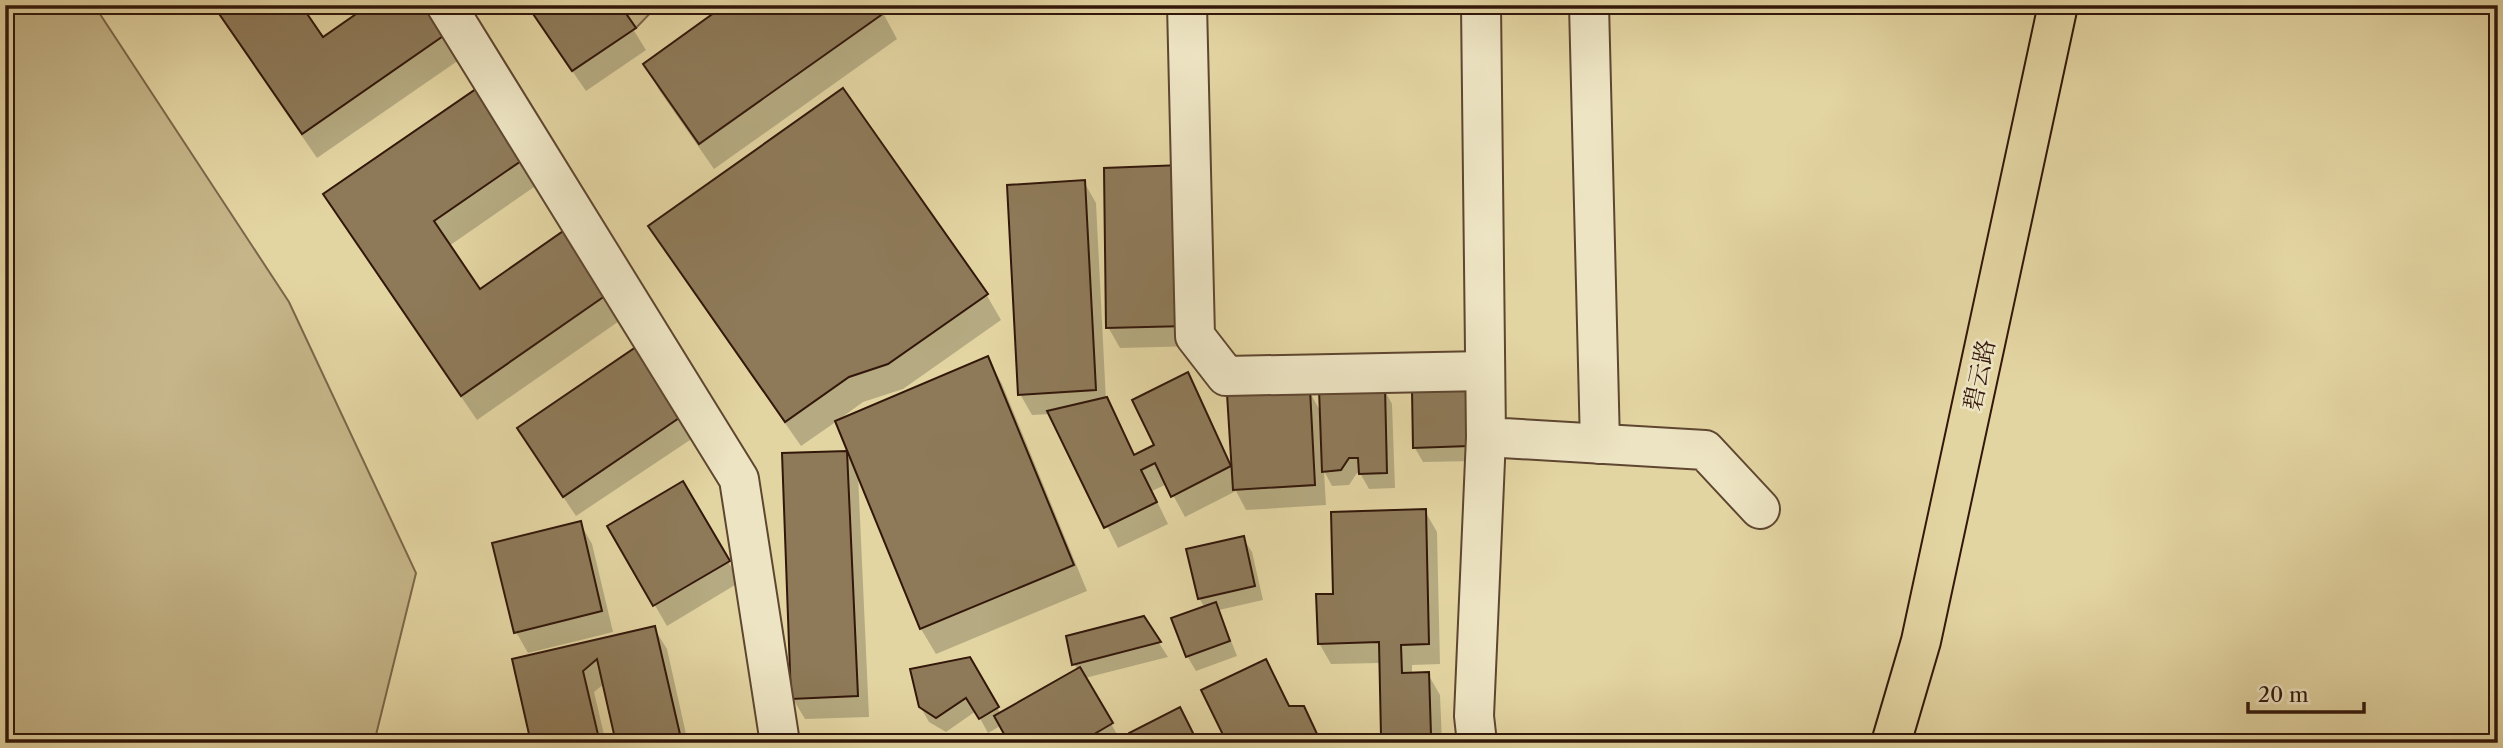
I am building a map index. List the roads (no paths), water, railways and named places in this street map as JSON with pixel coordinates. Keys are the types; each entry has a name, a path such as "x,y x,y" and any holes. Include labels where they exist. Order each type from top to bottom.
{"main road":[{"name":"碧云路","path":"1891,743 1924,627 2059,5"}],"street":[{"path":"446,5 739,479 780,743"},
{"path":"1186,5 1195,336 1226,376 1485,371"},
{"path":"1477,743 1474,716 1486,437 1481,5"},
{"path":"1589,5 1600,444"},
{"path":"1486,437 1705,450 1760,509"}]}
